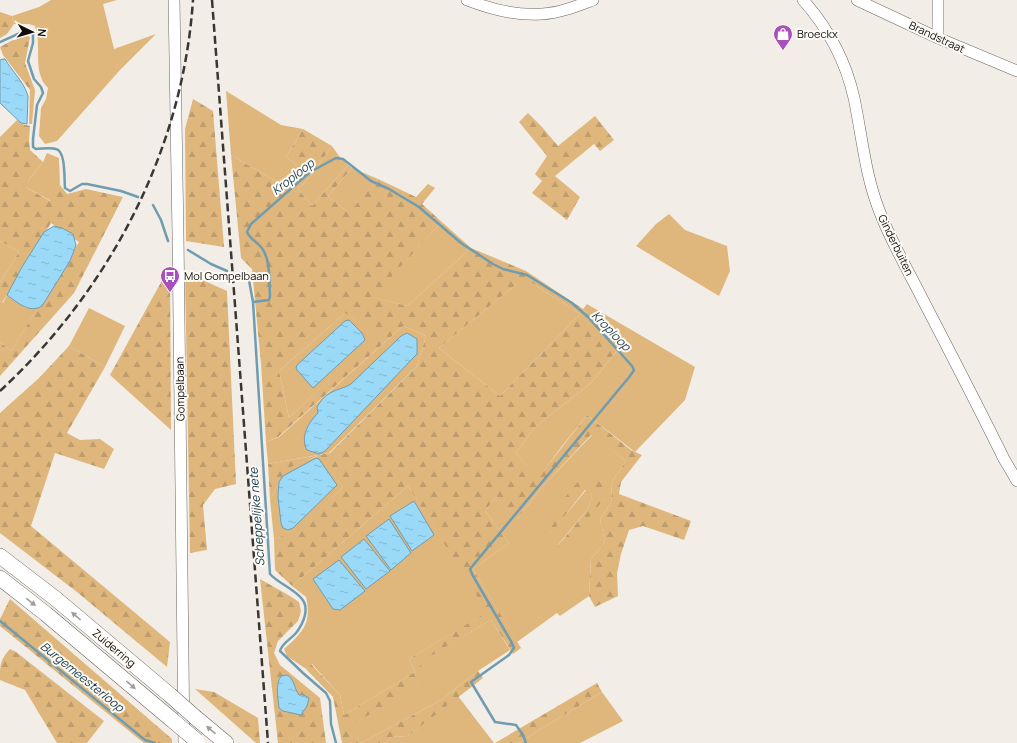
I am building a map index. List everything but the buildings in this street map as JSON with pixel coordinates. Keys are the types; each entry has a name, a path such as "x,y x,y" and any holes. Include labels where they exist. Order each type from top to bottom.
{"highway":[{"name":"Zuiderring","path":"0,556 56,599 226,743"},
{"name":"Zuiderring","path":"0,578 64,628 170,719 193,742"}],"street":[{"name":"Gompelbaan","path":"174,0 178,227 193,742"},
{"path":"467,0 482,6 521,14 539,14 561,11 593,0"},
{"name":"Ginderbuiten","path":"803,0 824,27 833,42 847,75 854,98 865,162 872,190 888,232 1004,459 1017,481"},
{"name":"Brandstraat","path":"857,0 938,38 1017,70"},
{"path":"938,0 938,38"}],"green space":[{"path":"51,0 117,0 103,4 114,49 156,34 120,70 57,141 45,144 39,136 41,108 46,99 48,88 42,80 39,71 37,32 35,26 29,24 14,24 12,16 39,7"},
{"path":"0,12 12,16 14,24 7,34 0,38"},
{"path":"24,34 30,37 25,63 35,90 32,124 29,124 30,90 3,55 0,47"},
{"path":"226,91 281,125 303,129 286,157 300,168 277,182 231,155"},
{"path":"193,99 213,111 224,247 186,241 185,129"},
{"path":"528,113 558,146 595,116 614,140 600,151 594,144 555,176 580,197 567,220 532,193 542,181 535,174 547,156 519,122"},
{"path":"17,120 22,124 30,126 30,150 43,162 24,186 50,201 60,185 67,194 86,189 123,197 74,293 0,376 0,342 11,351 79,242 51,223 2,303 0,301 0,283 19,252 0,241 0,137"},
{"path":"303,129 332,146 310,177 298,189 312,206 348,165 352,168 328,196 349,213 378,179 416,197 428,184 435,188 422,204 443,223 435,229 373,297 407,306 471,248 526,271 583,309 619,348 591,383 534,428 516,453 538,478 587,415 631,450 642,455 621,482 619,494 691,521 684,540 643,526 629,530 621,554 617,573 618,596 595,607 589,596 591,559 605,542 600,519 611,503 612,482 626,461 591,435 544,485 517,519 496,497 485,511 509,543 473,569 521,648 513,654 491,620 419,663 429,678 349,727 361,743 342,743 333,697 306,669 311,664 340,695 344,715 415,672 409,659 487,612 408,486 292,586 275,570 274,539 296,532 343,487 317,456 286,469 270,500 268,464 330,453 417,366 426,336 403,326 278,437 266,442 261,364 252,269 241,258 231,155 277,182 300,168 286,157","holes":["518,283 532,283 580,314 500,396 439,348","345,313 376,335 289,418 279,371"]},
{"path":"332,146 348,165 312,206 298,189 310,177"},
{"path":"47,153 59,158 60,185 51,201 24,186 43,162"},
{"path":"352,168 378,179 350,214 328,196"},
{"path":"669,214 685,230 727,246 730,271 719,296 636,246 656,224"},
{"path":"443,223 471,248 407,306 372,297 435,229"},
{"path":"0,241 19,252 0,283"},
{"path":"185,272 227,291 236,484 215,489 203,505 207,550 190,553"},
{"path":"170,273 171,430 110,375 165,275"},
{"path":"518,283 532,283 580,314 500,396 439,348"},
{"path":"7,295 26,308 38,308 11,351 0,342 0,301 3,303"},
{"path":"587,304 695,367 685,400 635,452 587,415 538,479 516,453 534,428 591,383 619,348 583,309"},
{"path":"89,308 125,326 105,367 69,346"},
{"path":"345,313 377,335 289,418 279,371"},
{"path":"403,326 426,336 417,366 329,453 268,464 266,442 279,437"},
{"path":"69,346 105,367 67,433 80,440 100,439 114,449 104,469 55,453 31,526 170,642 167,667 77,592 0,533 0,413 39,378"},
{"path":"592,435 626,461 612,482 611,503 600,519 605,542 591,559 589,596 560,616 557,613 517,642 473,569 509,543 485,511 496,497 518,518 544,485","holes":["581,479 604,499 557,546 588,509 592,495 586,490 549,535 541,528"]},
{"path":"318,456 343,487 296,533 274,539 270,500 286,468"},
{"path":"594,473 600,476 605,485 604,499 562,551 557,547 588,509 592,495 585,490 549,536 540,528 581,478 588,483"},
{"path":"408,486 488,612 409,659 415,672 344,715 340,695 312,664 306,669 287,656 284,649 301,632 307,620 308,614 306,597 292,586"},
{"path":"260,579 299,602 301,611 298,621 278,641 274,653 280,665 320,698 326,743 278,743"},
{"path":"10,599 172,739 172,743 144,743 0,626 0,619"},
{"path":"491,620 510,650 478,671 441,700 361,743 348,727 428,678 418,663"},
{"path":"10,649 16,652 104,721 87,743 57,743 25,690 0,680 1,663 4,656"},
{"path":"478,671 483,678 408,736 392,737 384,743 361,743 441,700"},
{"path":"597,683 602,692 518,743 495,743"},
{"path":"195,689 214,692 258,718 260,743 256,743"},
{"path":"602,692 623,721 580,743 518,743"},
{"path":"458,696 494,743 384,743 392,737 408,736"}],"water":[{"path":"5,59 21,81 28,96 27,124 21,123 0,103 0,60"},
{"path":"54,226 62,228 73,234 76,245 70,261 42,306 32,309 28,308 19,304 7,295 22,267 44,232"},
{"path":"349,320 362,333 365,340 313,388 297,370 297,365 345,321"},
{"path":"407,333 417,339 417,354 325,451 319,454 307,450 304,440 306,430 318,413 317,407 322,399 335,390 351,384 401,336"},
{"path":"316,458 319,459 337,485 293,528 288,530 283,528 278,497 279,482 283,476"},
{"path":"414,501 434,535 412,551 390,516"},
{"path":"389,519 411,553 391,570 366,536"},
{"path":"364,539 390,571 366,589 341,557"},
{"path":"339,560 365,591 340,610 333,609 313,579"},
{"path":"287,675 293,681 299,695 304,695 309,698 307,706 301,715 283,711 279,708 277,692 278,683 281,676"}],"waterway":[{"name":"Scheppelijke nete","path":"0,42 29,29 33,33 33,43 28,61 34,79 41,87 43,93 37,105 33,147 36,149 54,148 59,151 63,160 65,188 70,191 82,184 87,184 121,191 138,197"},
{"name":"Kroploop","path":"253,302 269,300 270,296 268,264 261,247 247,232 251,224 310,172 336,158 343,159 371,181 389,189 419,207 461,243 493,264 503,269 527,275 572,303 588,317 632,366 634,370 630,376 470,569 514,648 509,655 471,682 495,722 516,725 523,735 526,743"},
{"name":"Scheppelijke nete","path":"153,205 161,220 168,241"},
{"name":"Scheppelijke nete","path":"188,250 211,264 227,271"},
{"name":"Scheppelijke nete","path":"243,271 248,275 253,302 270,574 298,595 302,599 305,607 305,616 301,625 280,651 326,693 330,701 331,724 336,743"},
{"name":"Burgemeesterloop","path":"0,621 145,740 155,743"}],"railway":[{"path":"0,391 39,351 75,308 107,262 134,214 157,163 174,110 186,56 193,0"},
{"path":"212,0 268,743"}],"place":[{"name":"Broeckx","path":"783,51"},
{"name":"Mol Gompelbaan","path":"170,293"}]}
